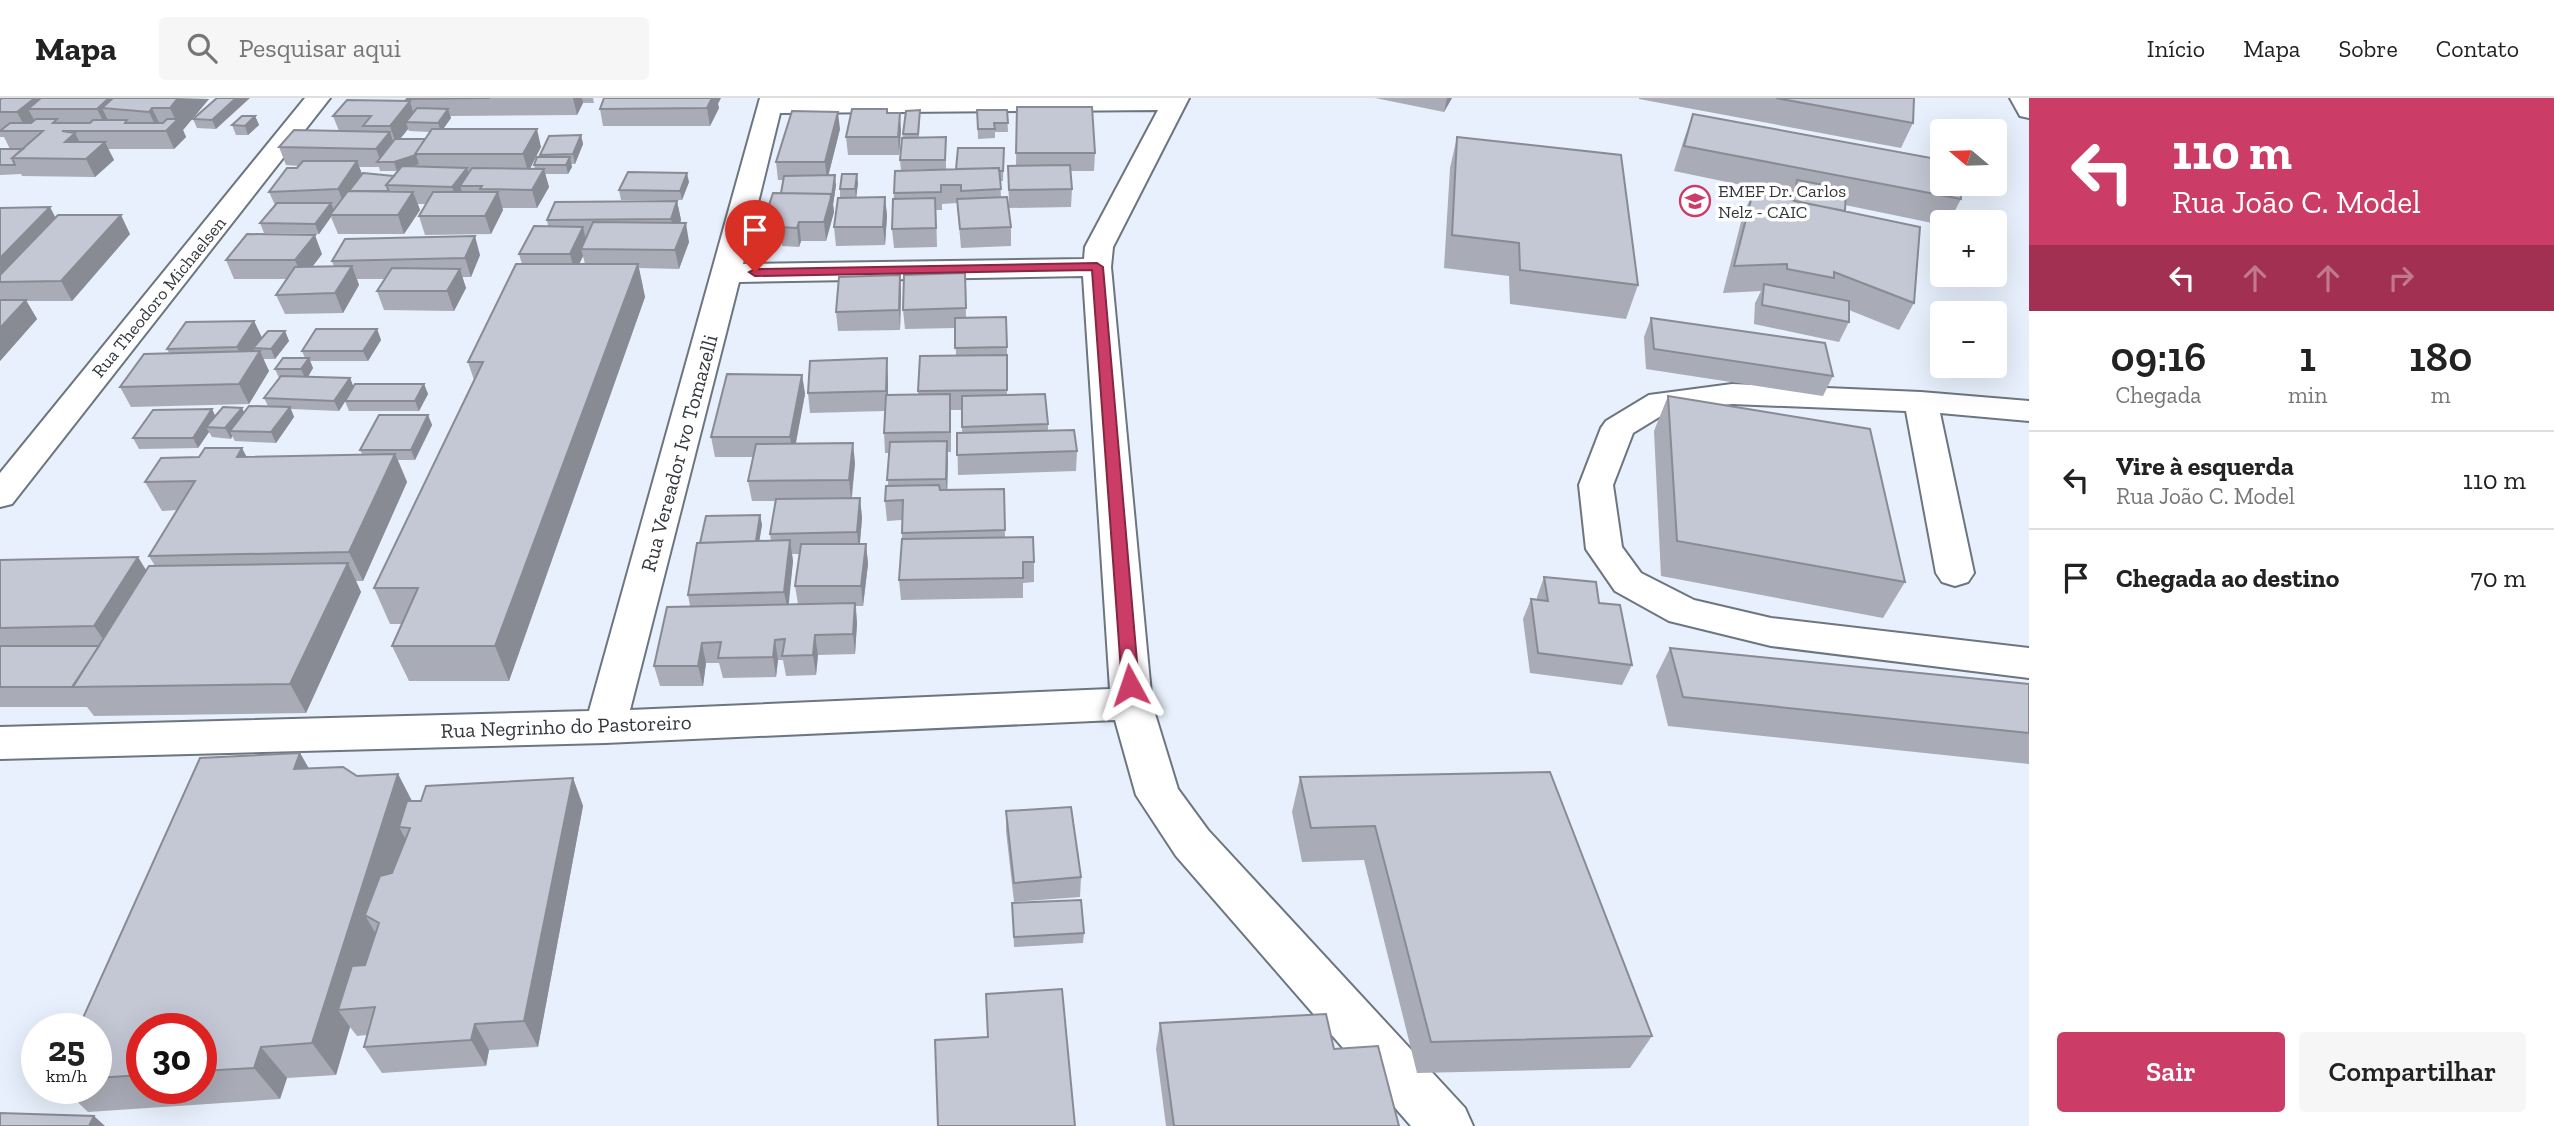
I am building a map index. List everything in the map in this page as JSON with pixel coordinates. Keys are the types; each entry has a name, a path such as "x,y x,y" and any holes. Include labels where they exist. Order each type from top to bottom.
{"street":[{"name":"Rua Theodoro Michaelsen","path":"0,496 318,98"},
{"path":"2022,98 2029,111"},
{"path":"771,102 1176,101 1116,211 1099,247 1097,267 1132,704 1158,794 1192,843 1446,1126"},
{"name":"Rua Vereador Ivo Tomazelli","path":"606,727 696,382 729,273 771,102"},
{"path":"729,273 1097,267"},
{"path":"2029,411 1921,402 1732,394 1661,402 1618,428 1596,485 1604,549 1628,582 1683,611 1771,632 2029,663"},
{"path":"1921,402 1955,573"},
{"name":"Rua Negrinho do Pastoreiro","path":"0,743 606,727 1132,704"}],"building":[{"path":"2,98 35,98 17,112 0,112"},
{"path":"41,98 109,98 97,109 28,109"},
{"path":"113,98 178,98 170,108 152,108 149,112 102,108"},
{"path":"217,98 236,98 212,120 193,119"},
{"path":"408,98 490,98 407,99"},
{"path":"604,98 712,98 707,108 600,109"},
{"path":"1776,98 1914,98 1913,123"},
{"path":"347,100 410,101 390,126 363,126 371,116 333,116"},
{"path":"1017,107 1092,107 1095,153 1016,153"},
{"path":"417,108 448,109 438,123 406,122"},
{"path":"852,109 887,109 887,113 900,113 898,137 846,137"},
{"path":"920,110 918,134 903,134 906,111"},
{"path":"977,110 1007,110 1008,123 994,123 995,129 978,129"},
{"path":"792,111 838,112 825,162 776,162"},
{"path":"1693,114 1930,158 1930,193 1684,146"},
{"path":"242,116 255,116 245,126 232,125"},
{"path":"36,119 57,119 53,123 127,120 125,123 163,123 167,119 178,119 166,131 62,131 75,133 65,142 105,142 86,159 12,158 43,131 0,131 10,123 31,123"},
{"path":"432,129 537,129 523,154 415,154"},
{"path":"294,130 390,132 376,149 279,147"},
{"path":"581,135 573,154 540,155 549,136"},
{"path":"946,137 945,160 900,160 902,138"},
{"path":"1457,137 1621,155 1638,285 1520,270 1519,243 1452,235"},
{"path":"395,139 425,139 416,155 394,162 377,162"},
{"path":"958,148 1004,148 1003,171 999,171 999,168 956,169"},
{"path":"0,149 23,149 12,158 15,165 0,165"},
{"path":"537,157 570,157 566,165 534,165"},
{"path":"303,161 357,161 338,189 269,192 287,168 297,168"},
{"path":"1070,165 1072,189 1009,190 1008,166"},
{"path":"402,166 467,168 452,187 386,185"},
{"path":"472,168 544,169 532,190 460,186"},
{"path":"999,168 1001,189 961,191 961,185 941,185 941,192 894,193 895,171"},
{"path":"628,172 687,173 680,191 619,190"},
{"path":"363,173 394,176 386,185 389,191 349,191"},
{"path":"842,174 857,174 855,189 840,189"},
{"path":"835,175 832,196 781,193 784,176"},
{"path":"1797,180 1846,189 1845,211 1794,201"},
{"path":"348,191 413,192 398,215 330,215"},
{"path":"433,192 498,192 485,216 419,216"},
{"path":"1753,192 1920,227 1914,303 1834,272 1834,278 1787,269 1787,264 1734,266"},
{"path":"773,193 832,194 824,222 799,222 797,228 779,227 781,221 764,220"},
{"path":"885,197 883,227 834,227 838,198"},
{"path":"1007,197 1011,227 960,229 957,199"},
{"path":"935,198 936,228 892,229 893,199"},
{"path":"677,201 671,219 547,220 555,202"},
{"path":"277,203 331,203 315,224 260,223"},
{"path":"50,207 0,258 0,208"},
{"path":"58,215 121,215 61,281 0,282 0,275"},
{"path":"593,222 686,223 675,250 581,249"},
{"path":"534,226 583,227 570,254 519,254"},
{"path":"247,234 315,235 295,260 226,260"},
{"path":"475,236 465,258 332,261 345,239"},
{"path":"516,264 638,264 495,646 392,646 418,588 374,588 483,362 468,362"},
{"path":"352,266 335,293 276,295 295,267"},
{"path":"392,268 460,269 447,291 377,291"},
{"path":"965,273 966,308 903,310 904,275"},
{"path":"900,275 899,310 836,312 839,277"},
{"path":"1764,284 1849,301 1849,322 1762,305"},
{"path":"0,300 26,300 0,328"},
{"path":"1006,317 1007,347 955,348 955,318"},
{"path":"1651,318 1825,343 1833,376 1654,349"},
{"path":"254,321 237,347 167,349 186,322"},
{"path":"316,329 377,329 363,351 302,351"},
{"path":"268,331 285,331 271,349 253,348"},
{"path":"260,351 239,384 120,387 144,354"},
{"path":"1007,355 1007,390 918,391 920,356"},
{"path":"283,358 309,358 301,369 275,369"},
{"path":"887,358 886,391 808,393 810,361"},
{"path":"727,374 802,375 790,437 711,437"},
{"path":"281,376 350,378 334,401 264,398"},
{"path":"355,384 424,384 415,401 345,401"},
{"path":"950,394 950,432 884,433 886,395"},
{"path":"1045,394 1048,424 962,427 962,396"},
{"path":"1668,396 1870,429 1905,582 1677,541"},
{"path":"249,406 290,407 271,432 230,431"},
{"path":"223,407 242,408 225,428 206,427"},
{"path":"212,409 193,438 133,438 153,410"},
{"path":"379,415 428,415 411,450 360,450"},
{"path":"1074,430 1077,451 957,455 957,433"},
{"path":"947,441 946,479 887,480 890,442"},
{"path":"853,443 849,480 748,481 756,444"},
{"path":"205,448 242,448 237,457 395,454 349,552 149,556 195,481 145,482 161,458 199,457"},
{"path":"939,485 940,490 1004,489 1005,530 902,533 903,500 885,501 886,486"},
{"path":"860,498 857,532 770,534 776,499"},
{"path":"760,515 756,541 700,543 706,516"},
{"path":"1033,537 1034,562 1023,562 1023,578 899,580 902,539"},
{"path":"790,540 784,592 688,595 697,543"},
{"path":"801,544 866,544 861,586 795,586"},
{"path":"138,557 94,626 0,628 0,560"},
{"path":"348,563 290,684 73,687 149,566"},
{"path":"1544,577 1596,582 1599,603 1620,605 1632,665 1538,653 1531,599 1548,601"},
{"path":"855,603 853,634 815,635 813,655 782,656 785,639 775,640 773,657 718,658 721,642 702,643 698,666 654,666 667,607"},
{"path":"0,646 99,646 72,687 0,687"},
{"path":"1670,648 2029,684 2029,733 1683,697"},
{"path":"300,753 294,769 343,767 357,776 398,774 312,1043 261,1047 254,1068 217,1070 217,1013 126,1013 126,1076 112,1077 112,1013 85,1013 200,758"},
{"path":"1550,772 1652,1036 1431,1042 1375,826 1311,828 1300,777"},
{"path":"573,778 524,1021 475,1024 471,1040 364,1047 375,1007 338,1010 352,966 365,965 379,923 365,915 380,876 392,873 410,828 399,827 407,801 421,801 426,786"},
{"path":"1071,807 1081,877 1014,883 1006,811"},
{"path":"1081,900 1084,933 1014,937 1012,903"},
{"path":"1062,989 1075,1126 938,1126 935,1040 988,1037 986,994"},
{"path":"1326,1014 1334,1049 1378,1046 1399,1126 1174,1126 1160,1023"},
{"path":"0,1113 94,1116 89,1126 0,1126"}],"place":[{"name":"EMEF Dr. Carlos Nelz - CAIC","path":"1695,201"}],"route":[{"path":"755,272 1097,267 1130,685"}]}
